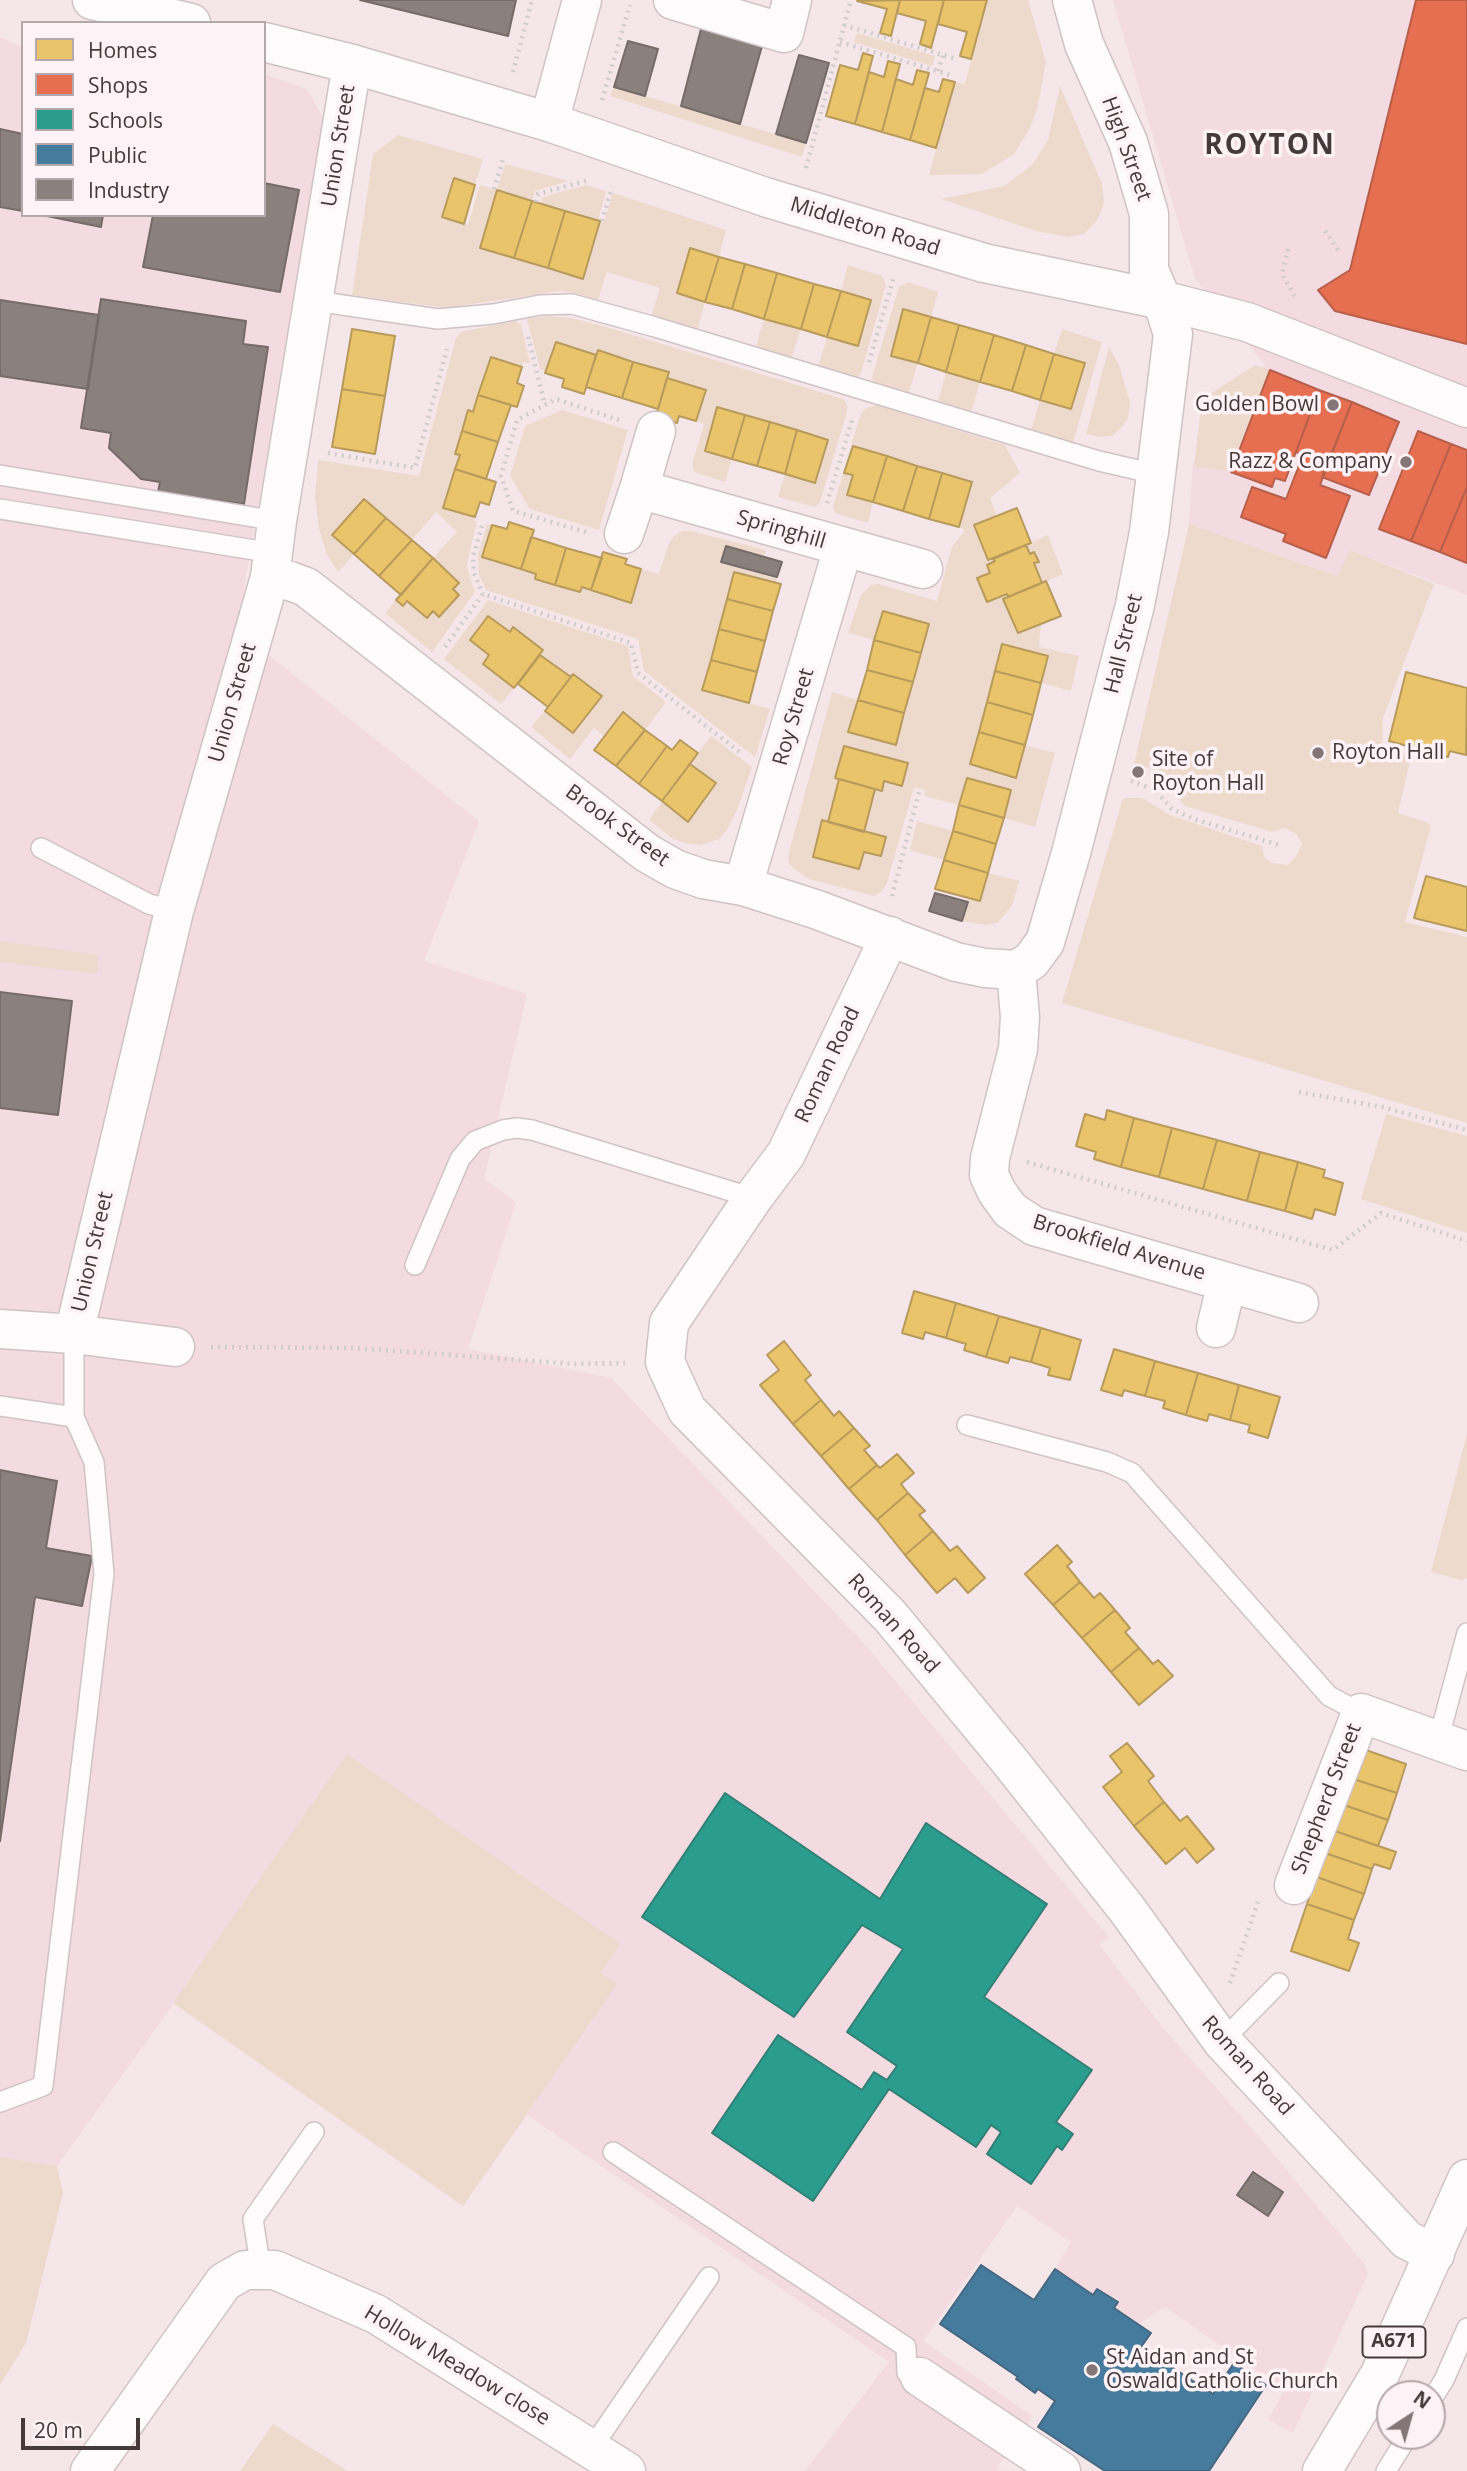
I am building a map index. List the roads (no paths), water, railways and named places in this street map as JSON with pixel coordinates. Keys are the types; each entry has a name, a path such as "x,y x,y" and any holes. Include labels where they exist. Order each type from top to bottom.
{"street":[{"path":"92,0 169,12"},
{"path":"549,122 582,0"},
{"path":"673,0 784,33 792,0"},
{"name":"High Street","path":"1072,0 1084,44 1128,142 1149,214 1149,270 1163,300"},
{"name":"Middleton Road","path":"266,42 549,122 765,197 984,263 1163,300 1247,322 1467,408"},
{"name":"Union Street","path":"74,1334 174,911 273,550 352,64"},
{"name":"Hall Street","path":"1016,970 1031,961 1045,943 1135,605 1149,532 1172,334 1163,300"},
{"path":"624,534 656,432"},
{"name":"Springhill","path":"639,489 923,569"},
{"name":"Roy Street","path":"743,886 843,548"},
{"name":"Brook Street","path":"273,550 290,581 306,587 647,853 675,869 704,880 743,886 815,909 889,922 956,962 985,968 1016,970"},
{"name":"Roman Road","path":"889,922 786,1154 669,1323 665,1362 687,1410 890,1616 1126,1908 1222,2041 1407,2240 1435,2253"},
{"name":"Brookfield Avenue","path":"1016,970 1020,1017 1018,1049 990,1158 989,1175 1010,1210 1034,1226 1299,1303"},
{"name":"Brookfield Avenue","path":"1216,1328 1227,1282"},
{"path":"0,1329 74,1334 176,1347"},
{"path":"1361,1713 1453,1746"},
{"name":"Shepherd Street","path":"1294,1885 1361,1713"},
{"name":"A671","path":"1322,2471 1380,2374 1467,2179"},
{"name":"Hollow Meadow close","path":"90,2471 223,2282 245,2270 275,2270 376,2314 626,2471"},
{"path":"914,2375 1061,2471"}],"lane":[{"path":"315,301 438,319 521,309 540,304 572,304 1099,461 1155,474"},
{"path":"0,475 273,550"},
{"path":"0,509 273,550"},
{"path":"41,848 149,904 174,911"},
{"path":"415,1265 460,1159 475,1141 503,1130 532,1130 753,1198"},
{"path":"0,2102 43,2086 104,1574 94,1462 74,1417 74,1334"},
{"path":"0,1406 74,1417"},
{"path":"967,1424 1107,1462 1132,1473 1329,1696 1361,1713"},
{"path":"1453,1746 1467,1633"},
{"path":"1222,2041 1279,1983"},
{"path":"261,2270 253,2219 314,2132"},
{"path":"613,2151 906,2347 914,2375"},
{"path":"591,2449 709,2277"},
{"path":"1444,2380 1467,2328"},
{"path":"1386,2471 1399,2450"}],"place":[{"name":"Golden Bowl","path":"1333,405"},
{"name":"Razz & Company","path":"1406,462"},
{"name":"Royton Hall","path":"1318,753"},
{"name":"Site of Royton Hall","path":"1138,772"},
{"name":"St Aidan and St Oswald Catholic Church","path":"1092,2370"}],"district":[{"name":"ROYTON","path":"1270,146"}]}
